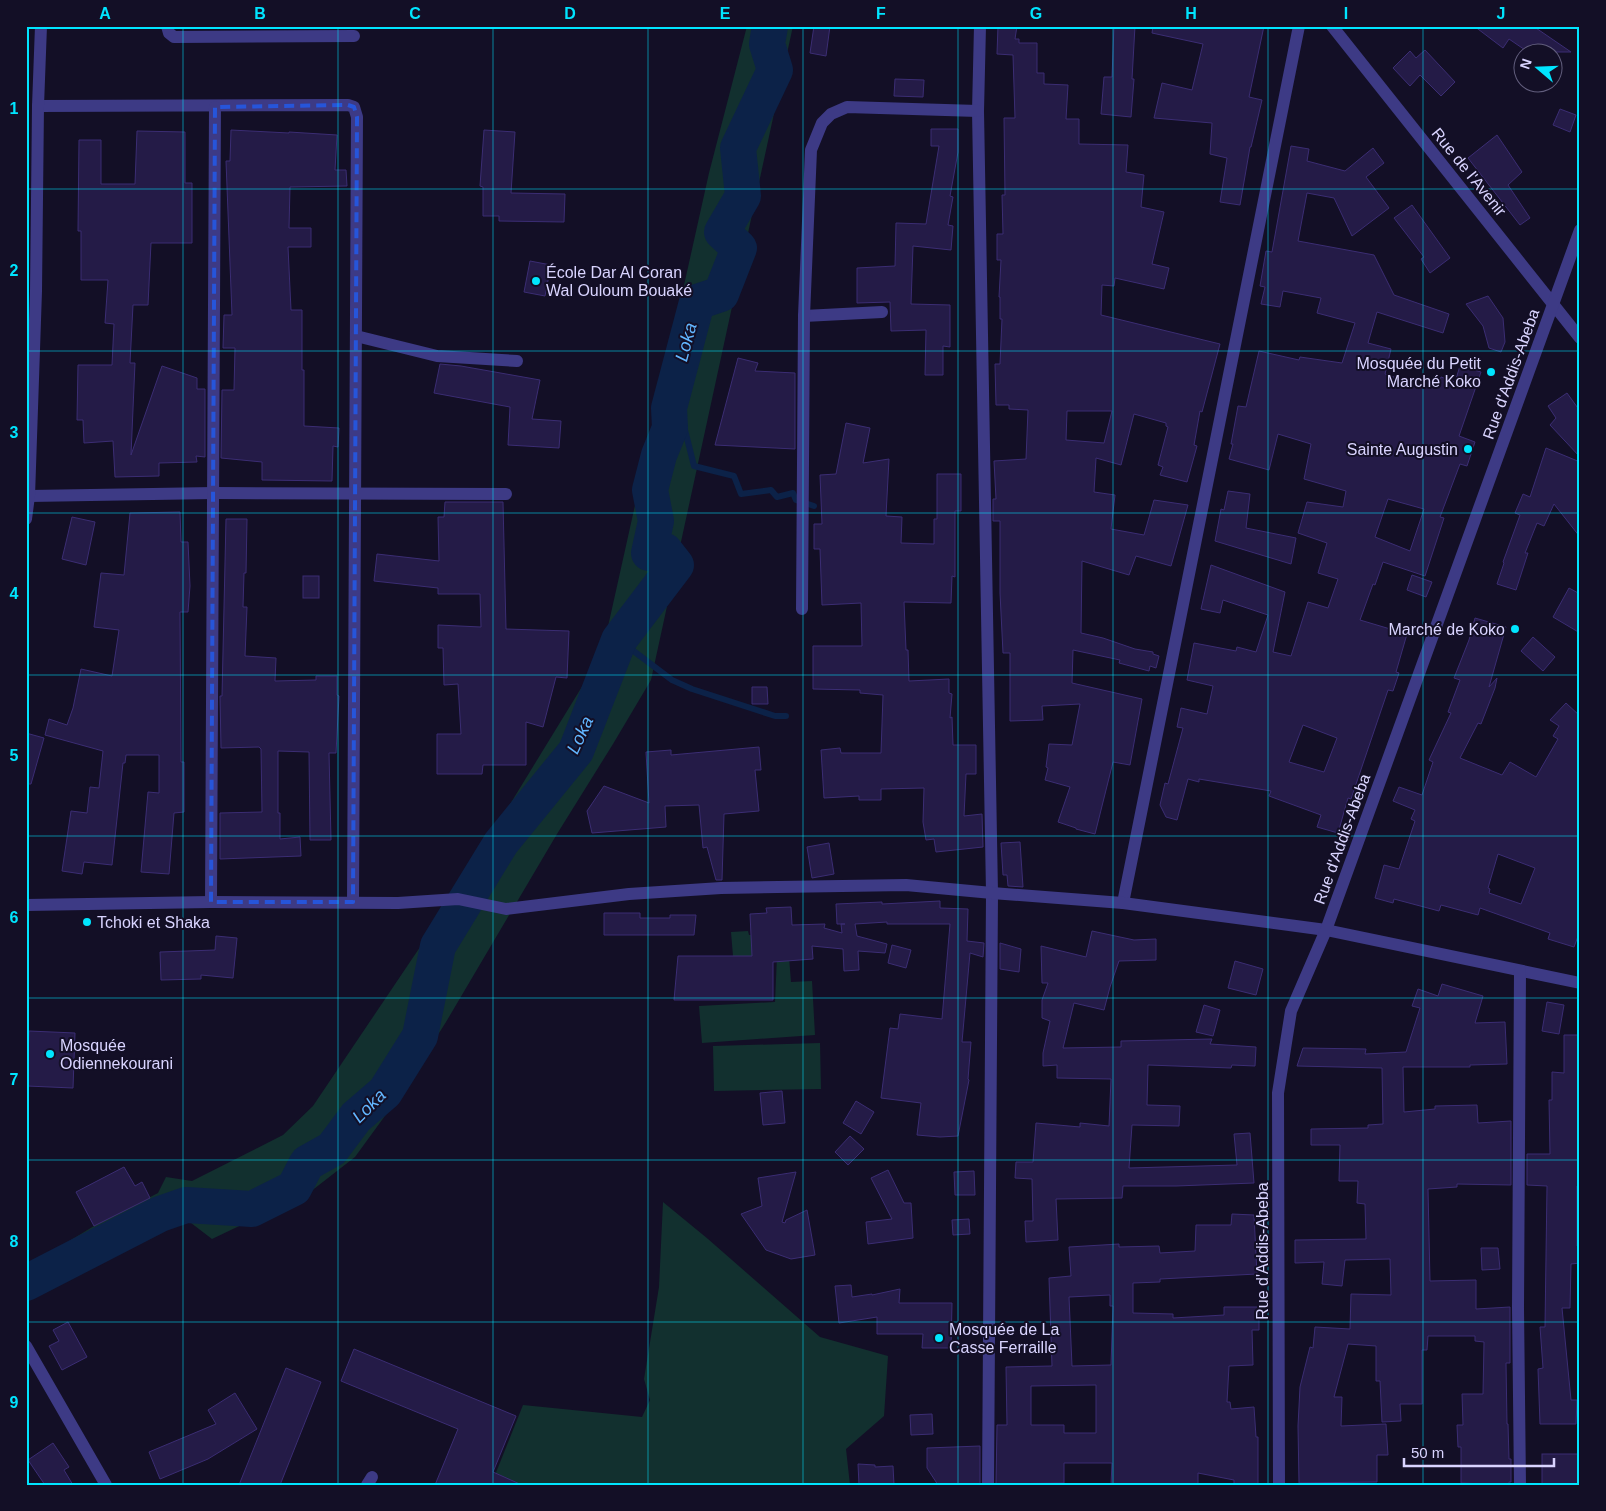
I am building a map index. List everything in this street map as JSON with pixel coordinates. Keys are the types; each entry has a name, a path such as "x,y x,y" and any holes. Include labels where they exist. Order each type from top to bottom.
{"street":[{"path":"26,519 29,496 36,292 41,26"},
{"path":"167,26 168,33 174,37 354,36"},
{"path":"980,26 978,111 992,894 988,1485"},
{"path":"1123,903 1299,26"},
{"name":"Rue de l'Avenir","path":"1332,26 1580,338"},
{"path":"38,106 348,105 354,107 357,117 353,902"},
{"path":"211,902 215,106"},
{"path":"802,609 804,316 810,150 822,123 831,114 847,107 978,111"},
{"name":"Rue d'Addis-Abeba","path":"1279,1485 1278,1093 1290,1011 1326,930 1580,230"},
{"path":"804,316 882,312"},
{"path":"356,336 437,356 517,361"},
{"path":"29,496 214,493 506,494"},
{"path":"26,905 211,902 398,903 458,899 506,909 629,894 721,888 906,885 992,894 1123,903 1326,930 1580,983"},
{"path":"1520,971 1518,1308 1520,1485"},
{"path":"26,1346 106,1485"}],"highlighted area":[{"path":"348,105 354,107 357,117 353,902 211,902 215,107"}],"green space":[{"path":"747,26 793,26 651,680 446,1022 398,1098 355,1157 310,1192 212,1239 178,1213 26,1297 26,1270 56,1249 94,1226 158,1193 166,1177 192,1181 283,1135 313,1106 447,907 583,685 605,640 709,173"},
{"path":"748,931 749,935 765,934 789,957 791,982 812,981 815,1035 702,1043 699,1006 775,1002 777,956 733,956 731,932"},
{"path":"820,1043 821,1089 714,1091 713,1046"},
{"path":"663,1202 820,1337 888,1356 884,1416 846,1449 850,1485 491,1485 523,1405 642,1417 650,1400 644,1379 659,1287"}],"building":[{"path":"814,26 830,26 826,56 810,53"},
{"path":"998,26 1017,26 1015,39 1019,39 1019,43 1037,43 1037,73 1044,73 1044,84 1068,85 1066,119 1079,119 1079,144 1128,145 1126,172 1144,175 1141,207 1164,212 1152,264 1169,268 1164,289 1115,278 1114,286 1102,285 1101,315 1220,344 1202,412 1200,411 1194,445 1197,446 1187,482 1160,475 1163,467 1158,465 1168,427 1166,423 1134,414 1121,465 1096,458 1094,492 1115,495 1111,529 1144,535 1154,500 1188,505 1171,566 1136,556 1129,575 1082,561 1081,633 1135,649 1153,652 1153,654 1159,656 1156,668 1150,666 1149,671 1119,663 1120,660 1073,650 1072,683 1142,699 1130,765 1113,762 1095,834 1058,822 1070,787 1045,780 1048,768 1046,767 1049,744 1072,745 1080,704 1042,706 1043,720 1010,721 1010,653 1003,653 1000,593 1000,521 993,521 993,499 996,499 994,461 1026,459 1028,410 1009,409 1009,405 996,405 995,364 1000,364 1002,319 1000,319 999,297 1001,260 997,260 997,234 1003,234 1002,195 1005,195 1004,118 1015,118 1013,55 997,54","holes":["1067,411 1112,411 1104,443 1066,440"]},
{"path":"1114,26 1135,26 1131,117 1101,114 1104,77 1112,77"},
{"path":"1153,26 1264,26 1249,97 1262,100 1250,147 1240,205 1220,202 1227,158 1210,154 1212,123 1154,118 1162,83 1192,90 1203,44 1152,33"},
{"path":"1474,26 1533,26 1556,42 1514,42 1509,39 1503,48"},
{"path":"1564,47 1571,52 1564,52"},
{"path":"1425,50 1455,82 1441,96 1420,75 1410,86 1393,68 1410,51 1416,58"},
{"path":"895,79 924,80 923,97 894,96"},
{"path":"1560,109 1576,115 1570,132 1553,125"},
{"path":"931,129 958,129 958,152 950,196 953,197 948,225 953,226 951,250 913,246 911,304 950,305 950,347 943,346 943,375 925,375 926,330 891,331 890,302 857,303 857,268 895,266 896,223 926,224 939,146 931,146"},
{"path":"231,130 337,135 335,170 346,170 347,186 290,187 289,228 311,228 311,247 288,247 291,310 302,310 304,426 339,428 338,447 333,446 332,481 262,480 262,462 221,458 222,390 234,390 235,348 223,348 224,315 232,315 226,161 230,161"},
{"path":"484,130 515,132 511,193 565,194 564,222 499,221 499,216 483,216 483,187 480,186"},
{"path":"137,131 185,132 185,183 192,183 192,243 151,243 148,305 133,305 130,363 135,363 131,455 162,366 197,378 197,389 205,389 205,457 196,456 197,462 159,463 159,476 115,477 113,441 84,443 83,420 77,420 78,365 112,365 114,324 105,323 108,280 81,280 81,231 78,231 79,140 101,140 101,184 135,184"},
{"path":"1497,135 1522,172 1508,185 1530,218 1520,225 1468,158"},
{"path":"1291,146 1309,149 1307,161 1345,171 1373,148 1384,163 1366,177 1389,208 1352,236 1334,198 1307,193 1298,241 1374,255 1394,295 1449,314 1443,333 1377,312 1368,343 1391,349 1385,374 1423,387 1426,378 1439,383 1441,377 1455,382 1460,366 1481,372 1459,436 1475,442 1467,466 1460,464 1440,517 1444,518 1425,576 1383,562 1360,620 1407,634 1396,672 1399,673 1393,691 1388,690 1351,799 1348,798 1338,833 1317,827 1321,815 1269,796 1271,791 1199,779 1199,782 1188,779 1177,820 1166,817 1160,805 1165,783 1168,784 1183,728 1177,727 1181,708 1207,714 1213,686 1187,680 1194,643 1236,651 1237,647 1256,652 1268,615 1223,600 1220,613 1201,609 1211,565 1285,592 1273,652 1291,656 1308,602 1328,608 1338,579 1318,573 1327,543 1298,533 1307,502 1343,507 1346,491 1304,479 1311,444 1278,434 1269,470 1229,459 1238,406 1246,407 1259,351 1299,360 1300,357 1342,363 1355,323 1317,313 1321,298 1283,291 1280,307 1261,304 1265,287 1260,286 1266,251 1272,252","holes":["1388,499 1424,509 1410,551 1375,537","1303,725 1337,738 1324,772 1289,762"]},
{"path":"1412,205 1450,258 1430,273 1421,259 1424,257 1394,218"},
{"path":"530,261 551,265 545,296 524,292"},
{"path":"1488,296 1503,318 1505,342 1501,352 1489,348 1483,326 1466,304"},
{"path":"738,358 758,363 755,371 795,373 795,449 715,445"},
{"path":"440,364 540,380 532,419 561,421 559,448 508,445 510,407 434,393"},
{"path":"1567,393 1580,411 1580,457 1550,425 1556,418 1548,406"},
{"path":"846,423 870,428 863,463 889,459 886,516 902,517 901,543 934,544 934,519 937,519 937,474 961,474 961,511 955,511 955,577 952,576 951,603 904,602 906,650 908,650 909,681 949,679 949,693 952,694 950,718 952,717 953,745 976,745 976,774 966,774 964,816 982,814 983,847 936,852 934,839 926,840 923,822 924,788 881,789 881,800 859,800 859,796 824,798 821,750 840,748 841,753 881,753 883,695 860,693 860,690 813,689 813,646 862,646 861,603 822,605 820,549 814,549 814,524 822,524 820,475 836,474"},
{"path":"1546,448 1580,462 1580,537 1554,504 1544,526 1537,523 1525,553 1528,553 1516,590 1497,584 1520,515 1515,513 1523,494 1530,497"},
{"path":"1228,491 1250,494 1246,528 1296,538 1291,564 1215,541 1221,509 1224,510"},
{"path":"445,502 503,502 506,629 569,631 567,678 556,677 543,727 526,722 526,765 483,765 482,774 437,774 437,734 461,734 458,684 444,685 443,648 438,648 438,625 481,627 480,594 438,594 438,588 374,581 377,554 439,561 438,517 444,517"},
{"path":"180,512 181,542 188,542 190,586 188,612 180,612 181,762 184,762 184,812 174,813 169,874 141,872 148,792 159,793 159,755 126,755 125,763 123,763 112,865 84,862 82,874 62,871 71,811 87,813 90,787 99,788 103,751 45,735 49,719 67,725 73,708 81,669 112,676 119,630 94,627 101,573 124,575 130,513"},
{"path":"72,517 95,522 86,565 62,559"},
{"path":"226,519 247,519 243,607 247,607 245,656 276,658 275,681 316,680 316,676 337,676 337,695 339,696 336,753 329,753 331,840 310,840 309,752 278,751 280,839 300,837 301,856 220,859 220,813 262,812 261,749 259,747 221,748 220,696 222,696"},
{"path":"1412,575 1432,582 1426,597 1407,590"},
{"path":"303,576 319,576 319,598 303,598"},
{"path":"1569,588 1580,594 1580,633 1553,617"},
{"path":"1475,618 1506,627 1489,687 1497,678 1495,688 1481,724 1478,723 1460,758 1502,775 1510,762 1536,777 1558,739 1553,736 1559,726 1550,720 1566,703 1580,716 1580,931 1574,947 1548,939 1550,933 1480,908 1478,915 1441,905 1439,911 1394,899 1393,903 1375,898 1384,865 1399,869 1415,821 1411,819 1415,810 1393,801 1399,787 1422,795 1433,762 1429,760 1451,713 1448,712 1460,680 1454,678 1469,640","holes":["1498,854 1535,868 1521,904 1489,893 1490,889 1488,888"]},
{"path":"1533,637 1555,657 1543,671 1521,651"},
{"path":"752,687 767,687 768,704 752,704"},
{"path":"26,733 44,738 31,784 26,784"},
{"path":"759,747 761,770 755,770 759,811 724,814 722,880 716,880 707,847 703,848 699,805 665,806 666,827 592,833 587,811 604,786 649,803 646,752 671,750 671,755"},
{"path":"1020,842 1023,887 1008,886 1007,875 1003,875 1001,843"},
{"path":"829,843 834,874 812,878 807,847"},
{"path":"940,901 940,908 968,909 967,941 984,943 983,957 970,953 962,1042 971,1042 969,1080 958,1136 917,1135 921,1103 881,1098 890,1028 898,1029 900,1014 942,1019 950,924 887,924 887,922 855,924 857,936 887,944 885,953 858,951 859,970 844,971 843,949 812,946 813,959 773,962 773,1000 674,1000 678,956 752,956 750,914 767,913 766,908 791,907 792,925 825,924 824,928 842,933 841,924 837,924 836,904"},
{"path":"604,913 640,913 640,918 670,918 670,915 696,915 694,935 604,935"},
{"path":"1092,931 1134,940 1156,939 1156,960 1119,961 1104,1010 1074,1003 1063,1048 1121,1047 1121,1041 1212,1039 1210,1044 1256,1047 1255,1066 1232,1065 1231,1068 1148,1065 1147,1105 1180,1106 1179,1126 1132,1125 1129,1168 1237,1165 1234,1134 1250,1133 1254,1183 1123,1186 1122,1198 1056,1199 1058,1240 1026,1242 1025,1221 1033,1221 1032,1179 1015,1178 1016,1162 1033,1162 1036,1123 1080,1127 1080,1123 1109,1126 1111,1079 1057,1078 1057,1065 1043,1066 1043,1053 1050,1021 1042,1018 1042,1000 1048,983 1042,983 1041,946 1086,957"},
{"path":"216,936 237,938 233,978 201,975 201,979 161,980 160,952 215,950"},
{"path":"1000,943 1021,949 1019,972 1000,969"},
{"path":"892,945 911,950 906,968 888,963"},
{"path":"1235,961 1263,969 1256,995 1228,988"},
{"path":"1442,984 1483,996 1475,1023 1505,1022 1507,1064 1470,1065 1470,1067 1403,1067 1404,1112 1435,1109 1435,1106 1477,1105 1478,1123 1511,1121 1511,1185 1457,1184 1457,1187 1428,1189 1430,1281 1476,1280 1476,1309 1510,1307 1510,1363 1506,1363 1507,1424 1509,1459 1511,1459 1511,1482 1509,1482 1509,1485 1461,1483 1461,1447 1458,1447 1457,1425 1463,1425 1462,1394 1483,1394 1484,1342 1475,1341 1475,1336 1428,1336 1427,1350 1422,1350 1422,1404 1400,1404 1401,1421 1382,1422 1380,1381 1376,1381 1376,1346 1348,1344 1334,1397 1342,1397 1341,1426 1386,1424 1388,1455 1377,1455 1377,1482 1299,1483 1298,1426 1300,1387 1310,1347 1313,1348 1315,1327 1350,1329 1351,1294 1391,1295 1390,1259 1345,1260 1342,1286 1322,1284 1324,1262 1295,1263 1295,1240 1366,1239 1365,1204 1357,1203 1358,1181 1339,1181 1340,1145 1311,1145 1311,1129 1368,1128 1368,1125 1383,1124 1382,1068 1297,1066 1303,1048 1366,1049 1365,1054 1406,1052 1420,1008 1412,1006 1418,989 1438,996"},
{"path":"1547,1002 1564,1005 1559,1034 1542,1031"},
{"path":"1204,1005 1220,1010 1213,1036 1196,1032"},
{"path":"29,1031 75,1033 73,1088 27,1086"},
{"path":"1564,1035 1580,1035 1580,1186 1577,1186 1577,1246 1580,1246 1580,1263 1571,1264 1570,1308 1562,1308 1571,1400 1577,1400 1576,1424 1540,1424 1538,1369 1543,1368 1540,1327 1545,1327 1547,1186 1527,1185 1527,1154 1550,1154 1549,1100 1552,1100 1552,1072 1564,1073"},
{"path":"782,1091 785,1123 763,1125 760,1093"},
{"path":"856,1101 874,1112 861,1134 843,1123"},
{"path":"850,1136 864,1149 848,1165 835,1152"},
{"path":"124,1167 135,1186 142,1182 150,1198 94,1226 76,1192"},
{"path":"888,1170 904,1203 911,1203 913,1238 868,1244 866,1222 892,1219 871,1178"},
{"path":"974,1171 975,1195 955,1195 954,1172"},
{"path":"796,1172 782,1222 785,1223 786,1220 807,1210 815,1255 791,1259 766,1250 741,1214 762,1206 758,1178"},
{"path":"1232,1214 1254,1215 1257,1274 1160,1279 1160,1282 1133,1283 1133,1313 1173,1314 1173,1318 1224,1315 1224,1307 1259,1307 1259,1330 1252,1330 1253,1365 1229,1366 1227,1402 1230,1402 1231,1409 1254,1407 1256,1437 1258,1437 1258,1485 1234,1485 1234,1480 1198,1473 1198,1484 1111,1485 1112,1463 1064,1463 1064,1483 996,1484 997,1425 1007,1425 1006,1367 1052,1366 1049,1278 1071,1276 1069,1247 1119,1244 1119,1247 1159,1246 1160,1253 1195,1251 1196,1225 1231,1225","holes":["1110,1295 1110,1306 1113,1306 1111,1365 1072,1366 1069,1297","1096,1385 1096,1433 1064,1433 1064,1425 1031,1425 1031,1386"]},
{"path":"969,1219 970,1234 953,1235 952,1220"},
{"path":"1481,1248 1498,1248 1500,1269 1482,1270"},
{"path":"851,1285 852,1297 900,1289 899,1303 952,1303 951,1348 922,1348 923,1334 877,1334 877,1317 839,1323 835,1286"},
{"path":"68,1322 87,1357 62,1370 49,1346 59,1341 53,1330"},
{"path":"354,1349 516,1416 493,1472 522,1485 435,1485 458,1429 341,1381"},
{"path":"286,1368 321,1382 280,1485 239,1485"},
{"path":"235,1393 257,1429 208,1459 160,1479 149,1452 216,1424 208,1410"},
{"path":"932,1414 933,1434 911,1435 910,1415"},
{"path":"53,1443 69,1467 64,1470 73,1485 45,1485 28,1460"},
{"path":"980,1446 980,1484 938,1485 927,1468 927,1448"},
{"path":"1542,1454 1580,1454 1580,1484 1542,1484"},
{"path":"858,1464 875,1465 875,1467 893,1466 894,1485 859,1485"}],"waterway":[{"name":"Loka","path":"26,1283 160,1214 186,1205 252,1209 294,1188 307,1163 332,1149 356,1117 385,1092 420,1036 438,946 501,843 576,751 619,640 676,565 665,551 649,553 656,521 650,490 659,455 670,428 669,408 697,302 721,294 739,248 722,232 743,196 738,148 775,70 767,44 770,26"},
{"path":"670,428 685,430 694,466 734,476 741,494 771,490 777,497 793,493 796,500 814,506"},
{"path":"619,640 672,680 692,689 775,716 786,716"}],"place":[{"name":"École Dar Al Coran Wal Ouloum Bouaké","path":"536,281"},
{"name":"Mosquée du Petit Marché Koko","path":"1491,372"},
{"name":"Sainte Augustin","path":"1468,449"},
{"name":"Marché de Koko","path":"1515,629"},
{"name":"Tchoki et Shaka","path":"87,922"},
{"name":"Mosquée Odiennekourani","path":"50,1054"},
{"name":"Mosquée de La Casse Ferraille","path":"939,1338"}]}
